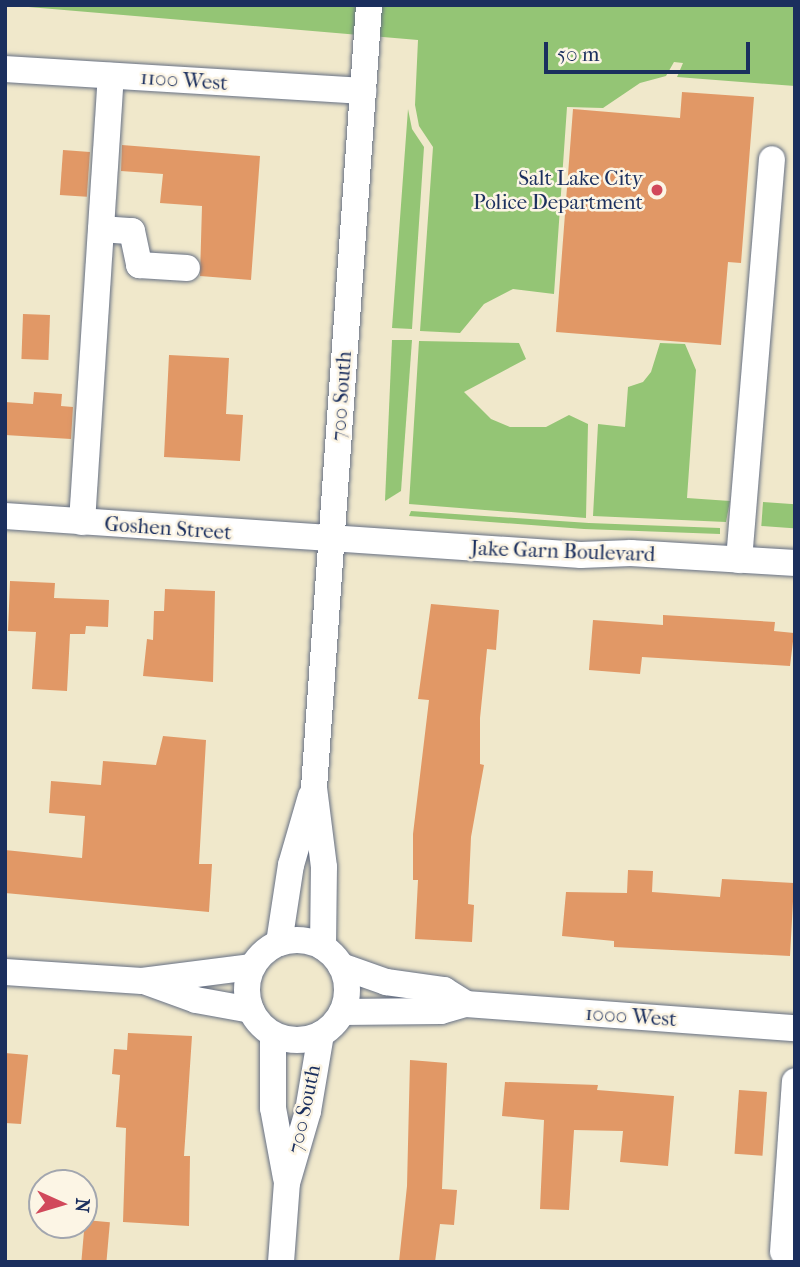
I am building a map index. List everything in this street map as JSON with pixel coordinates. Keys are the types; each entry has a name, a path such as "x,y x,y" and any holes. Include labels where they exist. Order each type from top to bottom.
{"street":[{"name":"700 South","path":"332,957 314,788 369,5"},
{"name":"1100 West","path":"5,69 363,91"},
{"path":"82,522 111,76"},
{"path":"739,560 772,159"},
{"path":"101,229 132,231 139,265 187,268"},
{"name":"Goshen Street","path":"5,516 331,539"},
{"name":"Jake Garn Boulevard","path":"331,539 795,563"},
{"name":"700 South","path":"279,943 290,865 314,788"},
{"path":"309,942 332,957 346,981 342,1012 321,1034 298,1041 273,1035 251,1010 247,981 252,967 279,943 309,942"},
{"name":"1000 West","path":"332,957 386,982 444,990 466,1004"},
{"path":"5,972 142,981 252,967"},
{"path":"142,981 196,1000 251,1010"},
{"name":"1000 West","path":"342,1012 441,1010 466,1004 795,1028"},
{"name":"700 South","path":"281,1262 287,1183 308,1111 321,1034"},
{"name":"700 South","path":"273,1035 273,1108 287,1183"},
{"path":"783,1252 795,1081"}],"green space":[{"path":"5,5 795,5 795,86 677,77 683,63 674,62 666,76 640,83 603,108 567,107 554,294 513,289 484,304 460,333 420,331 433,147 419,126 415,105 418,40"},
{"path":"408,109 412,129 424,147 412,329 392,328"},
{"path":"392,340 412,340 401,491 385,501"},
{"path":"419,341 519,343 526,359 464,392 491,419 510,427 546,427 569,415 588,424 586,518 409,504"},
{"path":"660,343 685,344 696,370 687,498 730,501 726,522 593,516 598,424 625,427 628,387 643,382 651,372"},
{"path":"763,502 795,504 793,528 761,526"},
{"path":"411,511 589,523 720,528 720,534 584,529 409,516"}],"building":[{"name":"Salt Lake City Police Department","path":"682,92 754,97 741,263 728,262 721,345 556,332 573,109 680,118"},
{"path":"122,145 260,156 251,280 200,276 202,206 160,203 163,174 121,171"},
{"path":"63,150 90,152 87,197 60,195"},
{"path":"23,314 50,315 48,360 21,359"},
{"path":"169,355 229,358 226,414 243,415 240,461 164,457"},
{"path":"34,392 62,394 61,406 73,407 71,439 5,435 5,402 33,404"},
{"path":"10,581 55,583 54,598 109,600 108,627 86,626 85,634 70,634 67,691 32,689 36,632 8,631"},
{"path":"165,589 215,591 213,682 143,676 147,639 153,640 154,611 164,611"},
{"path":"431,604 499,610 496,650 487,649 480,718 480,764 484,765 471,837 468,904 474,905 472,942 415,939 418,880 413,880 413,834 429,700 418,699"},
{"path":"663,615 775,622 774,631 794,633 790,666 642,657 640,674 589,670 593,620 663,625"},
{"path":"163,736 206,740 199,864 212,864 209,912 5,893 5,850 82,858 85,816 49,813 51,781 101,785 103,761 156,765"},
{"path":"628,870 653,871 652,892 720,897 722,879 794,883 790,956 614,947 614,941 562,936 566,892 627,893"},
{"path":"128,1033 192,1036 184,1156 190,1156 189,1226 123,1222 126,1128 116,1127 120,1075 112,1074 114,1049 127,1050"},
{"path":"5,1053 28,1055 21,1124 5,1123"},
{"path":"410,1060 447,1063 442,1189 457,1190 454,1225 440,1224 435,1262 399,1262 407,1186"},
{"path":"505,1082 598,1085 597,1090 674,1096 668,1166 620,1162 623,1131 574,1130 569,1210 540,1209 544,1120 502,1116"},
{"path":"739,1090 767,1092 762,1156 735,1154"},
{"path":"98,1221 110,1222 106,1262 81,1262 83,1239 98,1239"}],"place":[{"name":"Salt Lake City Police Department","path":"657,190"}]}
